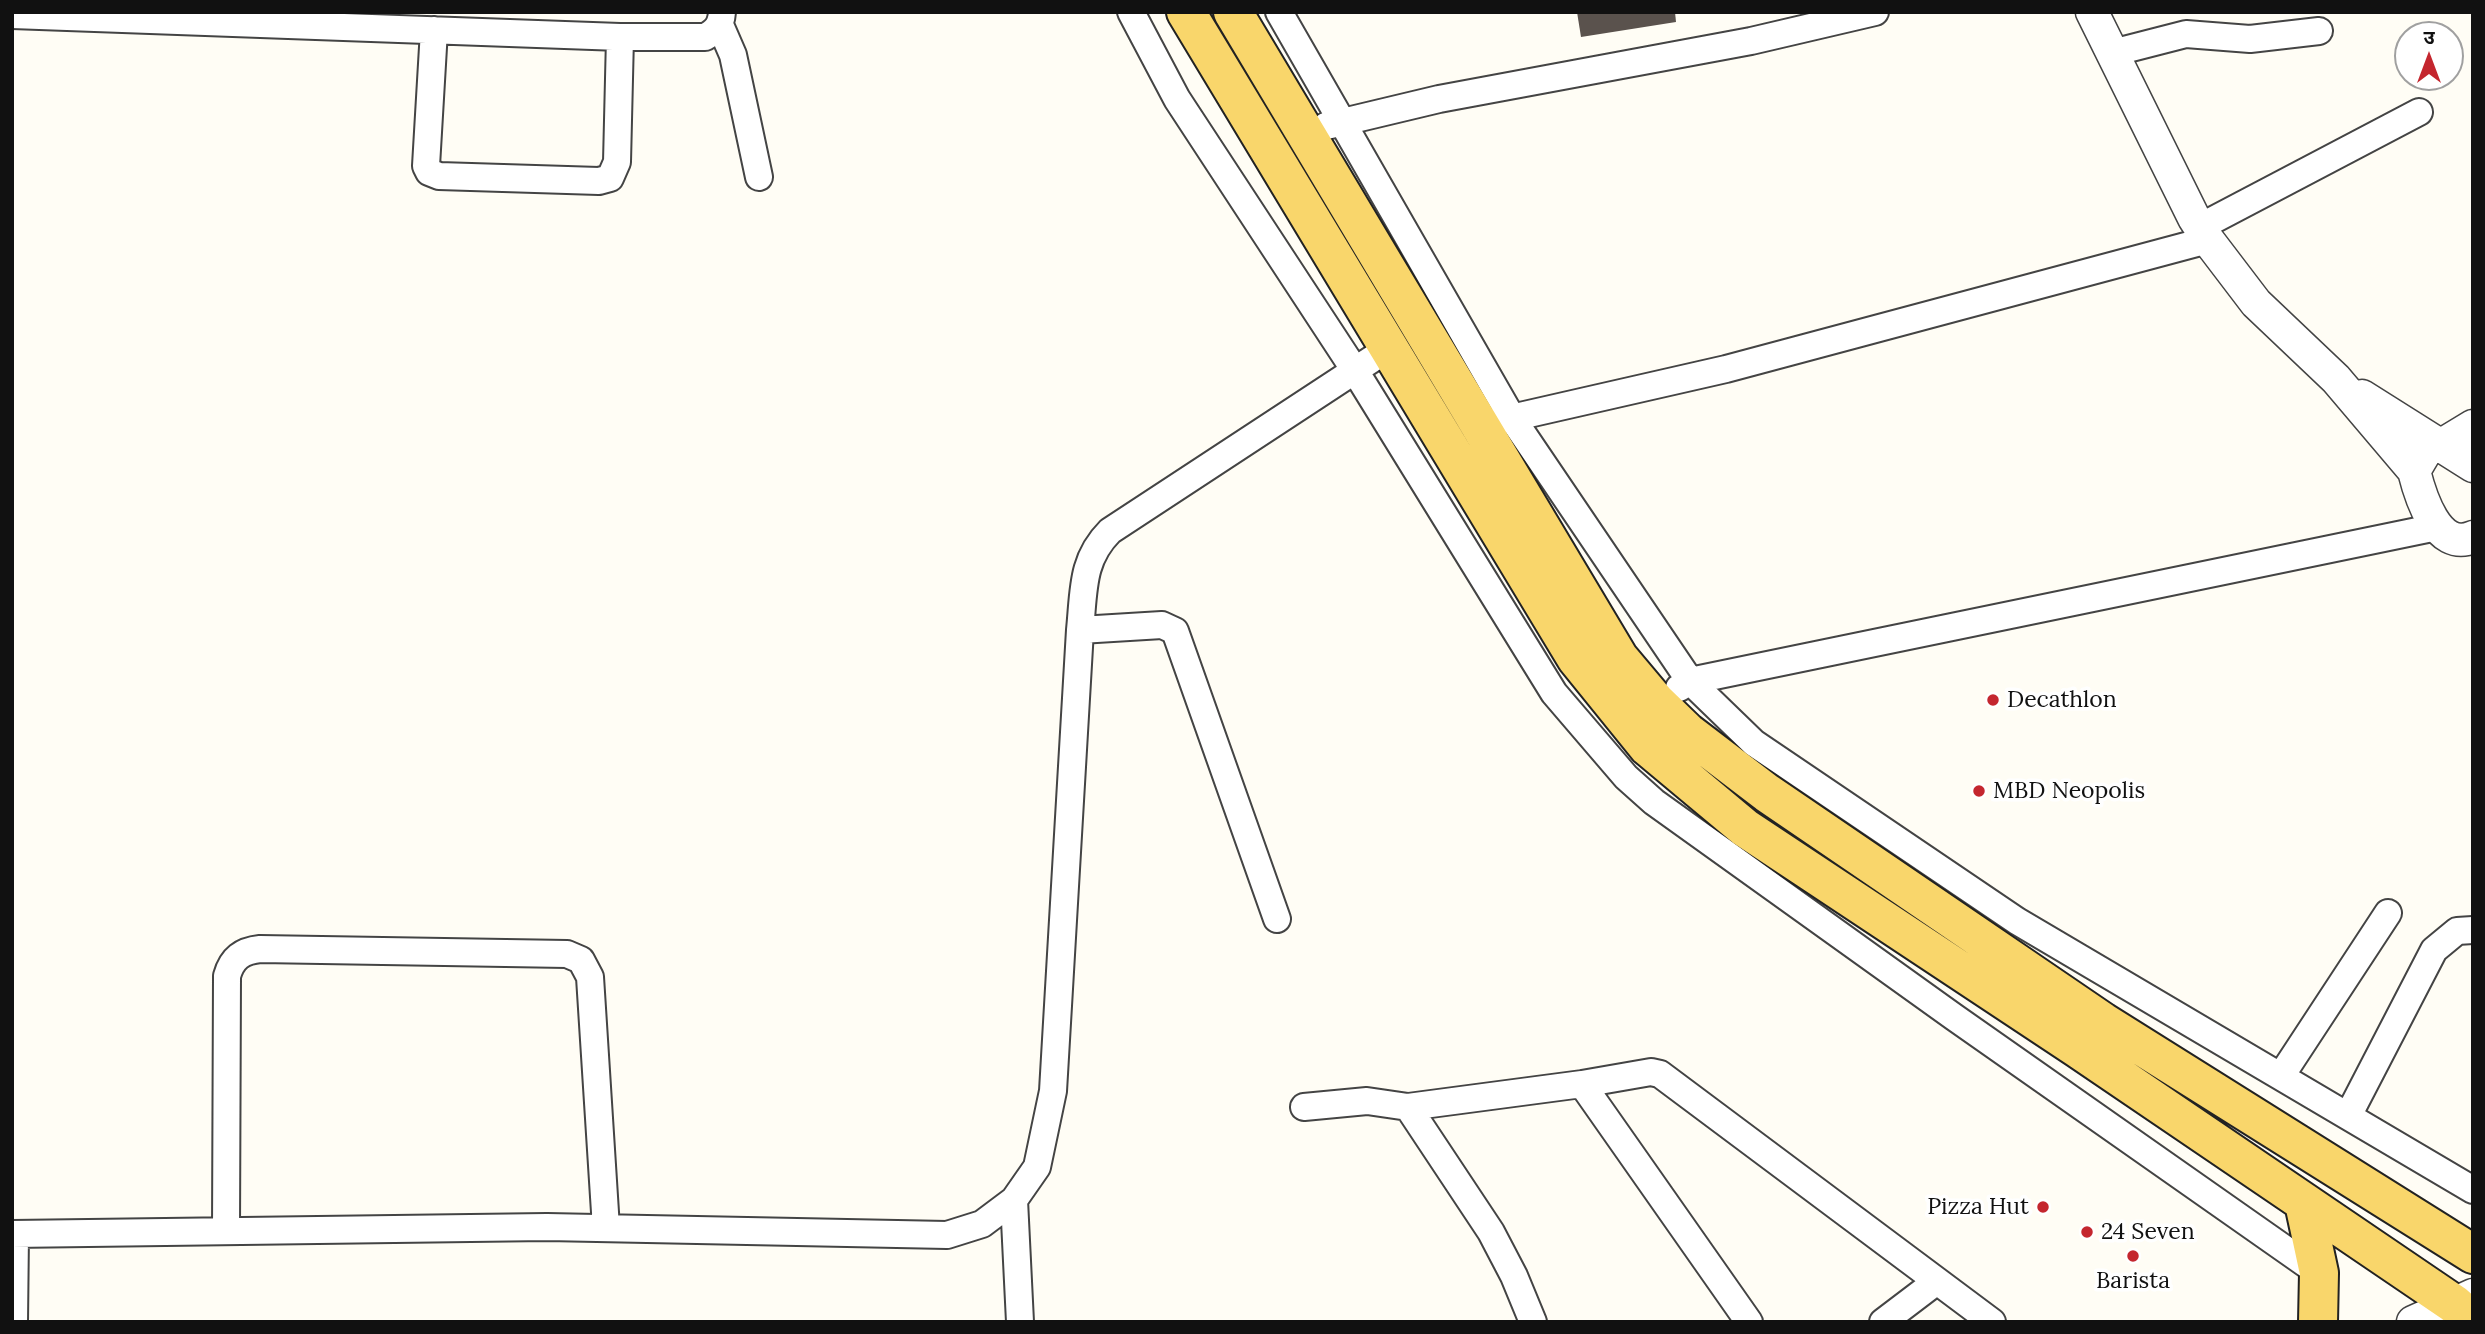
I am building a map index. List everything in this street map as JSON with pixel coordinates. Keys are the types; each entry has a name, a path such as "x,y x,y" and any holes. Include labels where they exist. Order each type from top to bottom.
{"main road":[{"path":"1186,12 1576,658 1648,747 1745,828 2304,1203 2468,1299"},
{"path":"1233,12 1304,132 1496,422 1619,658 1657,702 1687,732 1767,793 2103,1022 2473,1254"},
{"path":"1687,732 1692,750 1706,765 1811,847 2468,1299"},
{"path":"2304,1203 2319,1273 2318,1322"}],"street":[{"path":"1131,12 1177,99 1354,369 1554,693 1626,777 1654,802 1943,1009 2319,1273"},
{"path":"1279,12 1342,122 1496,422 1690,681 1754,743 2017,920 2473,1190"},
{"path":"1304,132 1439,99 1751,41 1875,12"},
{"path":"2092,12 2204,234 2256,303 2336,379 2414,471 2419,491 2437,527 2445,534 2471,544"},
{"path":"12,15 620,37 705,37 716,31 721,19"},
{"path":"721,19 733,55 759,177"},
{"path":"434,30 426,166 429,172 439,176 599,181 610,178 617,162 620,37"},
{"path":"2112,53 2186,34 2250,39 2319,31"},
{"path":"1496,422 1726,369 2204,234 2419,112"},
{"path":"14,1322 14,1234 547,1227 947,1235 982,1224 1014,1200 1037,1167 1053,1091 1080,630 1085,572 1097,544 1110,531 1389,348"},
{"path":"2336,379 2473,466"},
{"path":"2414,471 2427,449 2440,446 2473,426"},
{"path":"1657,702 1690,681 2437,527"},
{"path":"1080,630 1162,625 1175,631 1277,919"},
{"path":"2281,1076 2388,913"},
{"path":"2348,1116 2434,950 2457,931 2473,930"},
{"path":"226,1231 228,976 230,964 238,956 260,949 568,954 581,960 590,977 606,1228"},
{"path":"1304,1107 1367,1101 1390,1102 1408,1107 1651,1073 1666,1076 1992,1322"},
{"path":"1582,1084 1749,1322"},
{"path":"1408,1107 1491,1232 1514,1276 1533,1322"},
{"path":"1014,1200 1020,1322"},
{"path":"1883,1322 1937,1281"},
{"path":"2413,1322 2468,1299"}],"building":[{"path":"1577,12 1675,12 1676,22 1581,37"}],"place":[{"name":"Decathlon","path":"1993,700"},
{"name":"MBD Neopolis","path":"1979,791"},
{"name":"Pizza Hut","path":"2043,1207"},
{"name":"24 Seven","path":"2087,1232"},
{"name":"Barista","path":"2133,1256"}]}
